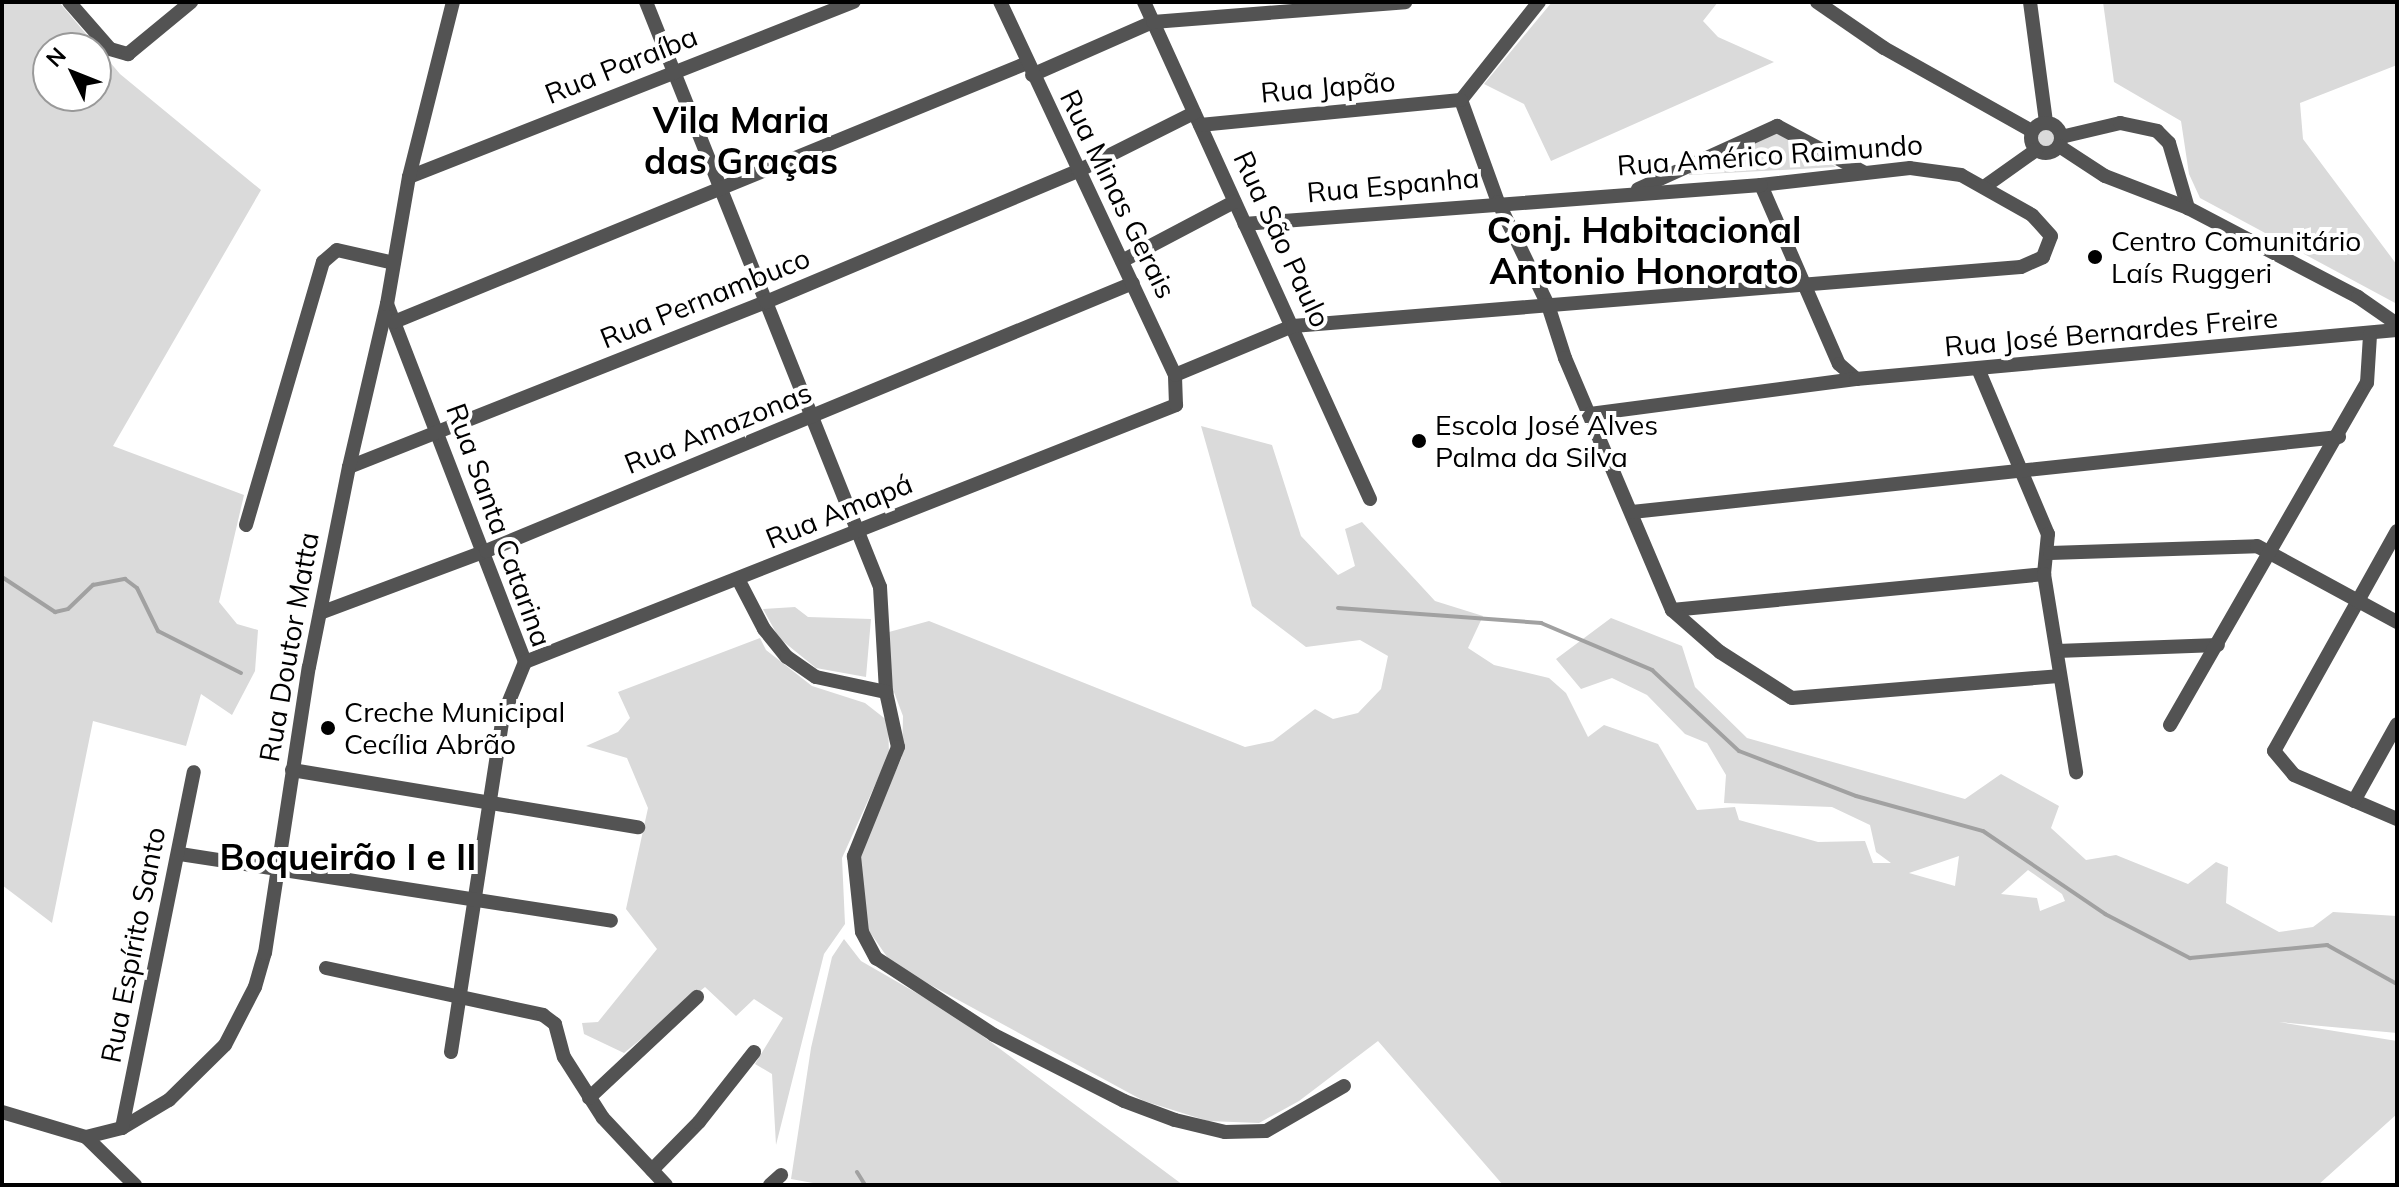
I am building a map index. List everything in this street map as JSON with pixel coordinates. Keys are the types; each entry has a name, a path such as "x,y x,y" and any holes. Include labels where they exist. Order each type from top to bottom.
{"street":[{"path":"69,2 110,49 128,54 191,2"},
{"name":"Rua Doutor Matta","path":"86,1137 122,1128 169,1100 225,1045 242,1018 265,953 292,770 320,613 349,467 387,304 409,177 453,2"},
{"path":"646,2 880,587 886,692 898,747 854,856 862,932 876,958 994,1035 1124,1101 1175,1120 1225,1132 1266,1131 1344,1086"},
{"name":"Rua Paraíba","path":"409,177 854,2"},
{"name":"Rua Minas Gerais","path":"1000,2 1175,375 1180,390 1172,409"},
{"name":"Rua São Paulo","path":"1144,2 1370,499"},
{"path":"394,322 718,185 1153,22 1199,9 1405,2"},
{"path":"1539,2 1461,100 1498,202 1548,305 1565,358 1672,610 1720,652 1792,698 2058,676"},
{"path":"1817,2 1884,48 2032,131 2036,150"},
{"path":"2030,2 2046,122"},
{"name":"Rua Japão","path":"1078,171 1197,119 1461,100"},
{"path":"2032,131 2046,122"},
{"path":"2046,122 2057,127 2060,142 2105,176 2188,208 2358,297 2397,324"},
{"path":"2036,150 2046,153 2060,142 2120,123 2157,131 2169,143 2188,208"},
{"path":"1633,191 1777,126 1863,172"},
{"path":"1984,187 2036,150"},
{"name":"Rua Américo Raimundo","path":"1498,202 1761,185 1863,172 1941,169 1984,187 2046,226 2051,236 2043,257 2021,267 1805,286"},
{"name":"Rua Pernambuco","path":"349,467 440,435 1078,171"},
{"path":"1761,185 1839,364 1856,379"},
{"path":"1122,261 1234,202"},
{"name":"Rua Espanha","path":"1244,224 1498,202"},
{"path":"246,525 323,262 337,250 394,263"},
{"name":"Rua Amazonas","path":"320,613 486,551 1133,283"},
{"path":"1175,375 1293,326 1805,286"},
{"name":"Rua Santa Catarina","path":"387,304 486,551 525,662 503,716 492,806 451,1052"},
{"name":"Rua José Bernardes Freire","path":"1590,414 1856,379 1979,371 2397,330"},
{"path":"2170,725 2273,553 2367,383 2370,335"},
{"path":"1979,371 2024,467 2048,534 2050,553 2044,574 2057,651 2058,676 2076,772"},
{"name":"Rua Amapá","path":"525,662 1172,409"},
{"path":"1632,512 2024,467 2339,437"},
{"path":"2397,531 2274,751 2294,775 2397,819"},
{"path":"2050,553 2230,543 2273,553 2397,622"},
{"path":"1672,610 2044,574"},
{"path":"738,579 764,629 787,657 816,677 886,692"},
{"path":"2057,651 2218,645"},
{"path":"2354,801 2397,724"},
{"path":"292,770 492,806 638,827"},
{"name":"Rua Espírito Santo","path":"122,1128 180,854 194,772"},
{"path":"180,854 277,873 611,921"},
{"path":"326,968 543,1015 555,1024 564,1057 589,1098 666,1185"},
{"path":"589,1098 697,997"},
{"path":"652,1170 699,1122 754,1052"},
{"path":"2,1112 86,1137 135,1185"}],"shaded area":[{"path":"2,2 59,2 84,32 32,32 32,112 112,112 112,65 261,190 113,446 244,495 219,602 237,624 258,630 255,671 232,715 201,694 186,746 93,721 52,923 2,885"},
{"path":"1552,2 1718,2 1703,21 1718,37 1774,62 1551,161 1524,104 1484,84"},
{"path":"2103,2 2397,2 2397,65 2300,103 2303,139 2397,265 2397,304 2200,198 2189,174 2181,121 2114,82"},
{"path":"2046,126 2053,129 2056,136 2053,143 2046,146 2039,143 2036,136 2039,129"},
{"path":"1781,130 1836,167 1689,175 1688,170"},
{"path":"1201,426 1272,445 1301,536 1338,575 1355,566 1345,529 1362,522 1435,601 1483,616 1468,648 1494,665 1549,678 1566,693 1588,737 1604,725 1658,744 1697,810 1735,807 1739,820 1818,842 1865,841 1873,863 1891,863 1876,852 1870,825 1832,807 1724,803 1726,775 1707,743 1685,734 1647,695 1612,678 1581,689 1556,659 1611,618 1682,646 1695,687 1747,738 1965,799 2001,774 2059,806 2051,828 2086,860 2116,855 2188,884 2216,862 2228,867 2226,903 2279,932 2313,927 2333,912 2397,916 2397,1033 2279,1022 2397,1041 2397,1114 2318,1185 1503,1185 1378,1041 1299,1101 1259,1123 1208,1121 1144,1101 892,964 867,928 855,861 902,757 903,716 889,679 889,632 929,621 1245,747 1273,741 1315,709 1333,719 1358,713 1381,689 1388,656 1360,640 1306,647 1252,606","holes":["1959,856 1955,886 1909,873","2028,870 2062,894 2065,901 2040,911 2037,898 2001,894"]},
{"path":"795,607 808,617 871,619 866,677 816,668 779,638 763,609"},
{"path":"760,638 766,650 812,686 865,703 888,721 889,754 842,858 845,924 824,954 776,1145 772,1074 755,1064 783,1018 754,999 736,1016 705,987 624,1053 584,1034 582,1023 598,1022 657,949 626,909 648,808 627,758 586,746 618,732 630,718 618,692"},
{"path":"844,939 861,961 953,1014 1183,1185 824,1185 791,1179 811,1048 832,957"}],"waterway":[{"path":"2,577 55,612 68,609 93,585 125,579 137,588 158,631 241,673"},
{"path":"1338,608 1541,623 1652,670 1739,751 1856,796 1983,831 2105,914 2190,958 2327,945 2397,984"},
{"path":"857,1172 865,1185"}],"place":[{"name":"Centro Comunitário Laís Ruggeri","path":"2095,257"},
{"name":"Escola José Alves Palma da Silva","path":"1419,441"},
{"name":"Creche Municipal Cecília Abrão","path":"328,728"}],"district":[{"name":"Vila Maria das Graças","path":"741,140"},
{"name":"Conj. Habitacional Antonio Honorato","path":"1644,250"},
{"name":"Boqueirão I e II","path":"348,857"}]}
